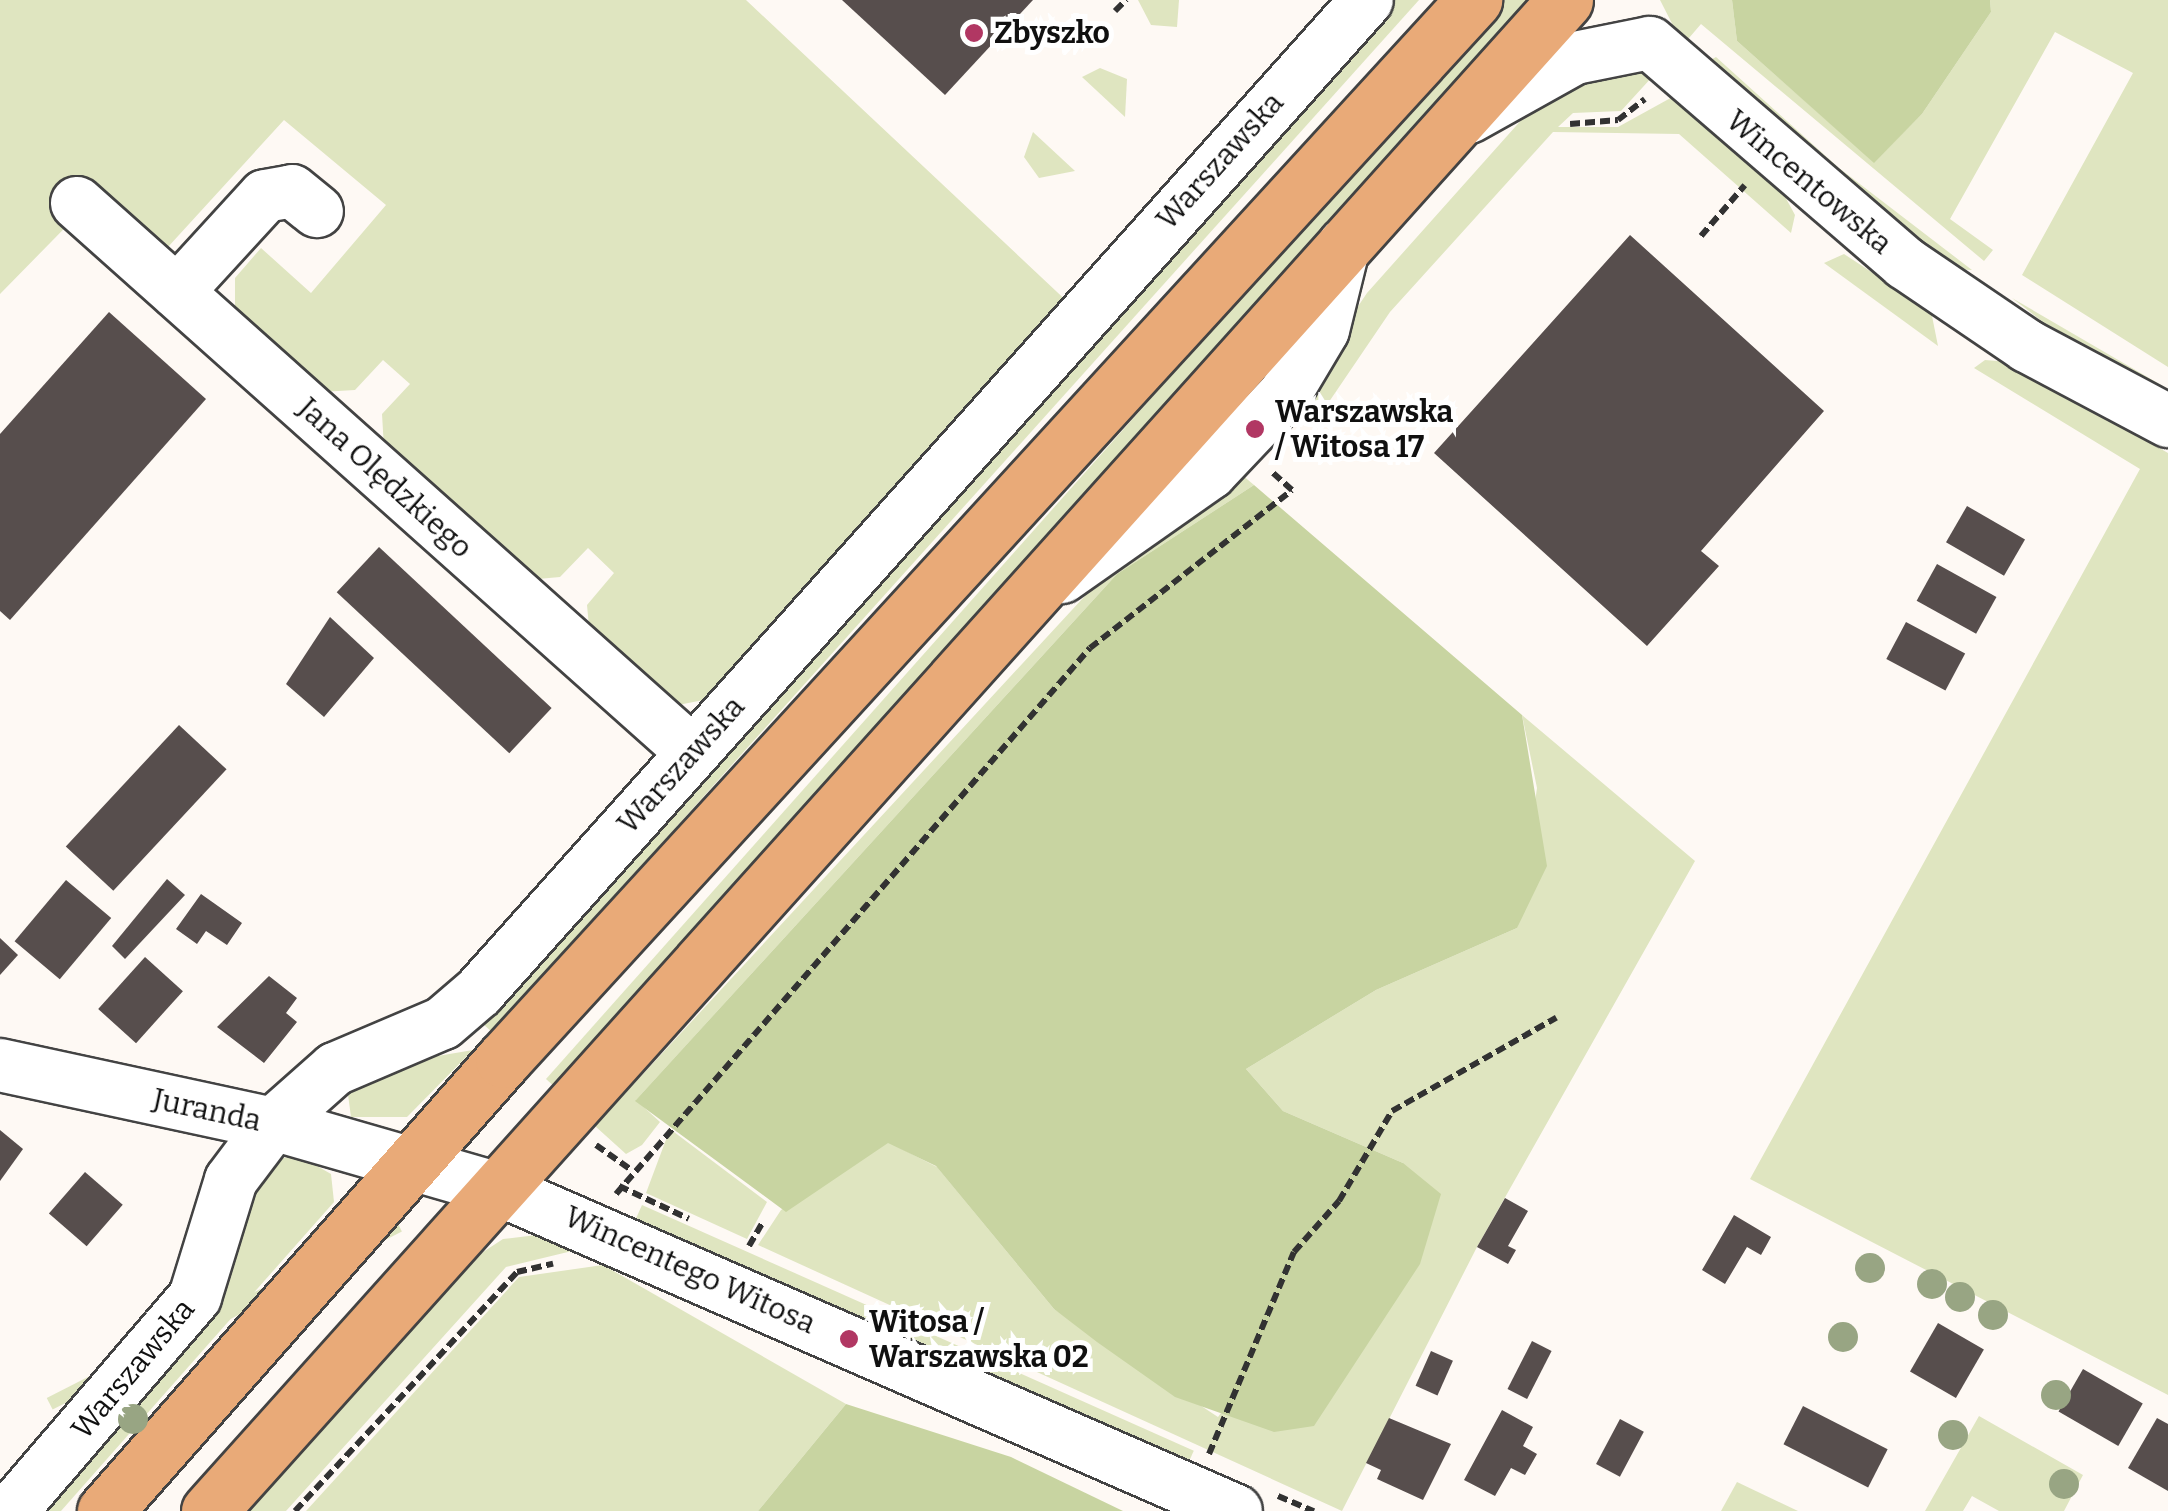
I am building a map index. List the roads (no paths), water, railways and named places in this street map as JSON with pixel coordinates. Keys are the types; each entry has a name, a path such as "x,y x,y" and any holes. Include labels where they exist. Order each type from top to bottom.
{"main road":[{"path":"210,1511 1565,0"},
{"path":"105,1511 413,1160 1456,13"}],"street":[{"name":"Warszawska","path":"11,1511 194,1297 232,1180 273,1124 335,1069 455,1015 1366,0"},
{"name":"Wincentowska","path":"1449,130 1548,70 1647,21 1772,154 2014,337 2168,422"},
{"path":"177,292 265,196 292,191 317,211"},
{"name":"Jana Olędzkiego","path":"78,203 692,752"},
{"name":"Juranda","path":"0,1065 273,1124 413,1160"},
{"name":"Wincentego Witosa","path":"413,1160 498,1189 1236,1511"}],"place":[{"name":"Zbyszko","path":"974,33"},
{"name":"Warszawska / Witosa 17","path":"1255,429"},
{"name":"Witosa / Warszawska 02","path":"849,1339"}]}
